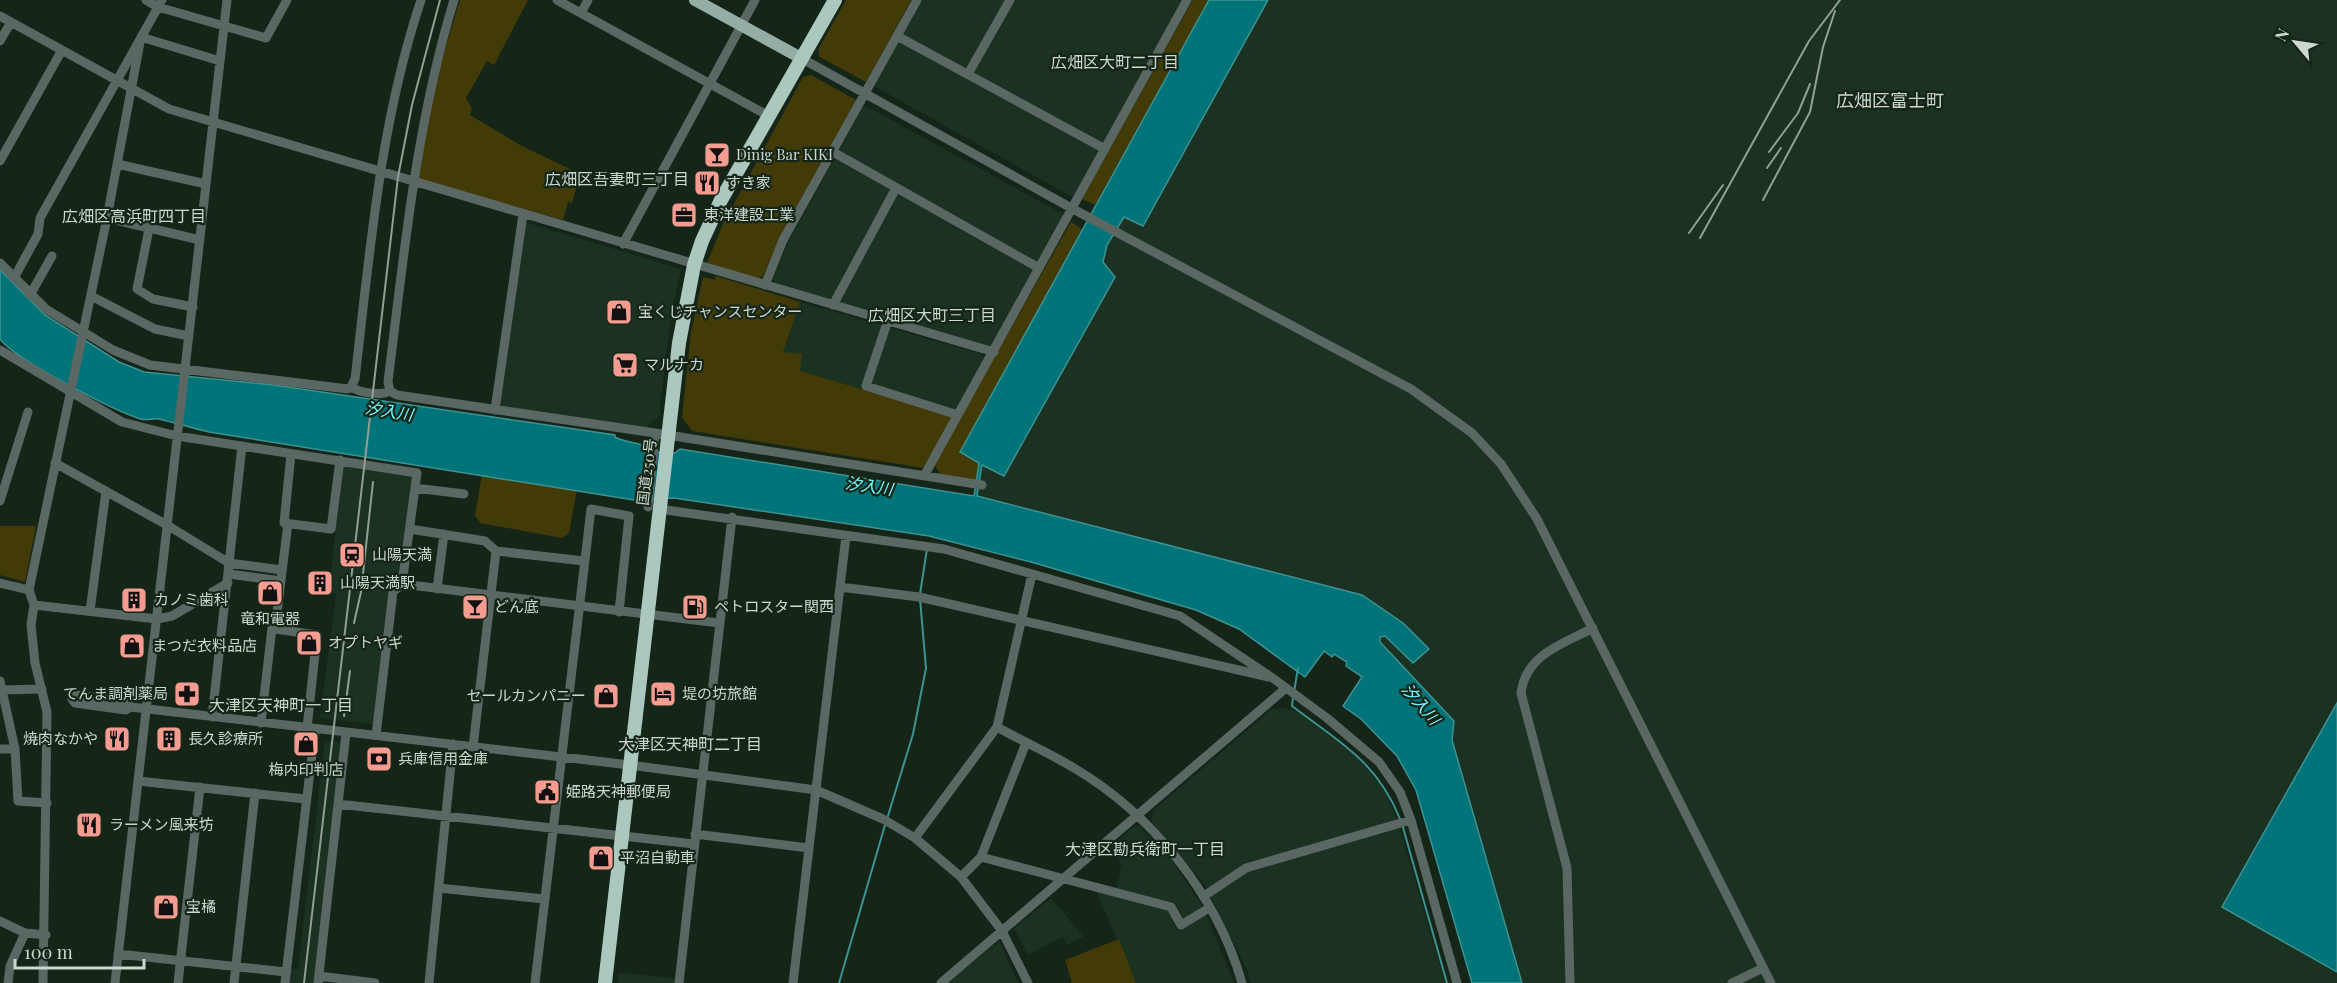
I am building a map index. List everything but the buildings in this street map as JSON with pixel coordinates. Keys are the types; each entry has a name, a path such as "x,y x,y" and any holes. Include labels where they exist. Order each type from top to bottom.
{"highway":[{"name":"国道250号","path":"605,983 648,615 661,434 694,265 721,200 835,0"}],"main road":[{"path":"695,0 801,58"}],"street":[{"path":"146,0 224,28 266,38 287,0"},
{"path":"115,983 227,0"},
{"path":"351,387 355,379 379,171 397,86 421,0"},
{"path":"454,0 433,77 413,181 388,382 390,391 397,395 661,434 978,485"},
{"path":"557,0 769,116"},
{"path":"580,13 588,0"},
{"path":"623,244 755,0"},
{"path":"765,285 783,240 917,0"},
{"path":"968,74 1010,0"},
{"path":"924,476 1186,0"},
{"path":"14,278 38,234 40,218 160,4"},
{"path":"0,16 169,109 994,352"},
{"path":"0,41 11,22"},
{"path":"897,36 1105,149"},
{"path":"141,37 220,61"},
{"path":"43,983 46,935 48,723 35,663 32,634 34,605 29,590 134,88 141,37"},
{"path":"0,161 62,50"},
{"path":"801,58 1120,235 1411,389 1472,433 1502,464 1532,510 1771,983"},
{"path":"833,152 1040,268"},
{"path":"117,164 206,184"},
{"path":"833,305 896,188"},
{"path":"495,410 523,214"},
{"path":"107,218 200,240"},
{"path":"149,229 137,289 153,299 193,307"},
{"path":"30,295 52,256"},
{"path":"0,263 46,309 113,350 150,365 348,389 351,387 372,393 386,394 390,391"},
{"path":"91,296 155,329 189,336"},
{"path":"887,322 866,387 958,415"},
{"path":"0,350 122,422 177,436 417,473 402,584 393,592 376,735"},
{"path":"0,501 28,412"},
{"path":"212,717 242,446"},
{"path":"291,454 284,522 331,529 340,460"},
{"path":"56,463 230,563 282,570"},
{"path":"415,488 464,494"},
{"path":"90,611 106,491"},
{"path":"654,508 732,517 944,549 1180,616 1274,679 1379,762 1400,792 1411,820 1457,983"},
{"path":"535,983 591,509 629,516 619,612"},
{"path":"679,983 732,517"},
{"path":"261,723 272,628 275,628 288,523"},
{"path":"410,530 485,541 496,551 584,561"},
{"path":"437,589 444,534"},
{"path":"793,983 846,536"},
{"path":"473,747 496,551"},
{"path":"915,838 996,727 1032,574"},
{"path":"34,605 158,619 172,616 228,579 281,581"},
{"path":"0,583 29,590"},
{"path":"402,584 719,623"},
{"path":"840,587 919,597 1274,679"},
{"path":"275,628 317,635 306,799 285,983"},
{"path":"1570,983 1567,868 1521,693 1523,679 1538,657 1593,628"},
{"path":"42,689 1,686 15,749 18,801 47,803"},
{"path":"941,983 1286,688"},
{"path":"131,706 126,710 75,702 72,699 76,695 128,702 131,706 146,710 630,765 816,790 883,819 915,838 961,877 1002,931 1028,983"},
{"path":"996,727 1075,768 1138,816 1178,858 1204,896 1226,940 1242,983"},
{"path":"346,733 318,980 375,983"},
{"path":"961,877 981,857 1026,743"},
{"path":"429,983 453,744"},
{"path":"0,749 15,749"},
{"path":"138,781 306,799"},
{"path":"178,983 200,787"},
{"path":"234,983 255,793"},
{"path":"338,804 622,836 809,848"},
{"path":"1204,896 1246,868 1411,820"},
{"path":"981,857 1171,907 1181,925 1209,908"},
{"path":"439,888 544,898"},
{"path":"0,921 25,933 46,935"},
{"path":"8,983 10,966 25,933"},
{"path":"118,954 286,972"},
{"path":"1732,983 1763,968"}],"shaded area":[{"path":"460,0 528,0 494,65 487,61 466,98 472,109 470,115 520,145 580,174 572,203 568,202 563,220 419,179 417,174 439,69"},
{"path":"846,0 911,0 866,82 820,57 818,50"},
{"path":"922,0 1184,0 1074,198 874,86"},
{"path":"1193,0 1209,0 1095,205 1082,199"},
{"path":"1268,0 2337,0 2337,703 2222,907 2337,972 2337,983 1522,983 1452,740 1454,721 1380,642 1380,637 1385,635 1414,663 1403,623 1362,595 977,496 982,464 1004,476 1114,277 1103,262 1107,245 1124,216 1143,226"},
{"path":"811,75 856,100 782,232 763,276 758,279 707,263 723,224 803,77"},
{"path":"864,105 1065,215 990,347 772,280 789,241"},
{"path":"524,222 681,269 671,315 659,416 646,428 497,407"},
{"path":"1071,222 1082,229 960,452 979,463 976,480 941,475 934,464"},
{"path":"716,276 800,302 783,352 802,354 800,371 954,416 923,468 692,431 682,417 691,332 703,277 715,280"},
{"path":"800,302 981,354 985,359 954,416 800,371 783,352"},
{"path":"342,465 411,477 413,480 399,573 388,598 373,724 320,718 336,594 325,592 330,580"},
{"path":"482,475 577,489 569,533 562,538 480,523 475,515"},
{"path":"0,526 36,526 25,582 0,575"},
{"path":"1285,708 1299,713 1355,755 1382,785 1397,819 1445,983 1251,983 1247,970 1203,882 1151,821 1155,809 1272,709"},
{"path":"325,740 343,743 315,983 289,983 290,969 298,969"},
{"path":"1139,826 1169,856 1204,909 1234,983 1136,983 1096,891 1114,895 1122,864 1109,848 1133,827"},
{"path":"1051,898 1084,937 1067,945 1063,937 1028,955 1014,928"},
{"path":"1119,939 1136,983 1070,983 1072,982 1065,960"},
{"path":"999,941 1018,983 948,983"},
{"path":"619,973 675,978 674,983 618,983"}],"water":[{"name":"汐入川","path":"1209,0 1268,0 1143,226 1124,217 1107,245 1103,262 1115,277 1004,476 982,465 977,496 1362,595 1403,623 1429,649 1413,663 1385,636 1380,637 1380,642 1454,721 1452,740 1522,983 1472,983 1416,790 1397,756 1361,719 1343,706 1362,677 1346,666 1347,662 1334,654 1332,657 1324,651 1305,677 1239,629 1196,610 1031,562 929,536 674,498 634,500 209,432 159,419 143,420 66,384 25,359 0,339 0,270 45,315 119,362 144,372 274,385 615,435 620,439 649,448 653,452 675,453 680,449 974,496 979,463 960,452"},
{"path":"2337,703 2337,972 2222,907"}],"waterway":[{"path":"920,594 927,549"},
{"path":"887,819 913,734 926,668 920,599"},
{"path":"1294,692 1298,668"},
{"path":"1293,697 1292,706 1341,742 1368,767 1391,799 1400,819"},
{"path":"1402,824 1447,983"},
{"path":"839,983 885,825"}],"railway":[{"path":"304,983 398,177 412,105 440,0"},
{"path":"1700,238 1809,41 1840,0"},
{"path":"1763,200 1810,112 1823,47 1835,11"},
{"path":"1769,152 1798,113 1810,84"},
{"path":"1767,168 1781,148"},
{"path":"1689,233 1723,185"},
{"path":"354,623 361,592 373,482"},
{"path":"344,716 350,671"}],"place":[{"name":"Dinig Bar KIKI","path":"717,155"},
{"name":"すき家","path":"707,183"},
{"name":"東洋建設工業","path":"684,215"},
{"name":"宝くじチャンスセンター","path":"619,312"},
{"name":"マルナカ","path":"625,365"},
{"name":"山陽天満","path":"352,555"},
{"name":"山陽天満駅","path":"320,583"},
{"name":"竜和電器","path":"270,593"},
{"name":"カノミ歯科","path":"134,600"},
{"name":"どん底","path":"475,607"},
{"name":"ペトロスター関西","path":"695,607"},
{"name":"オプトヤギ","path":"309,643"},
{"name":"まつだ衣料品店","path":"132,646"},
{"name":"てんま調剤薬局","path":"187,694"},
{"name":"堤の坊旅館","path":"663,694"},
{"name":"セールカンパニー","path":"606,696"},
{"name":"焼肉なかや","path":"117,739"},
{"name":"長久診療所","path":"169,739"},
{"name":"梅内印判店","path":"306,744"},
{"name":"兵庫信用金庫","path":"379,759"},
{"name":"姫路天神郵便局","path":"547,792"},
{"name":"ラーメン風来坊","path":"89,825"},
{"name":"平沼自動車","path":"601,858"},
{"name":"宝橘","path":"166,907"}],"district":[{"name":"広畑区大町二丁目","path":"1115,62"},
{"name":"広畑区富士町","path":"1890,101"},
{"name":"広畑区吾妻町三丁目","path":"617,179"},
{"name":"広畑区高浜町四丁目","path":"134,216"},
{"name":"広畑区大町三丁目","path":"932,315"},
{"name":"大津区天神町一丁目","path":"281,705"},
{"name":"大津区天神町二丁目","path":"690,744"},
{"name":"大津区勘兵衛町一丁目","path":"1145,849"}]}
